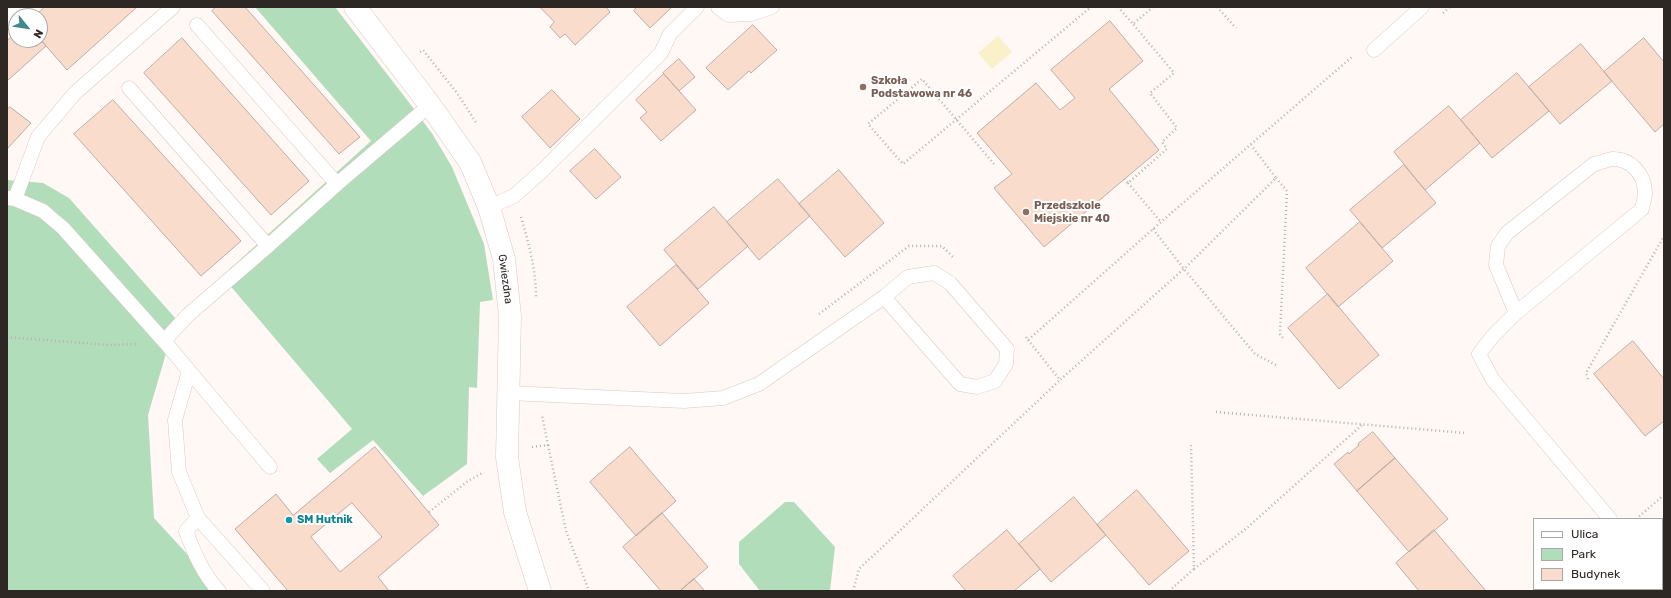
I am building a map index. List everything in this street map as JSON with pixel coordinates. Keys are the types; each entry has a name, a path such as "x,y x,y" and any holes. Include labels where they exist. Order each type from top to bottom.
{"street":[{"name":"Gwiezdna","path":"355,7 430,105 470,162 489,207 504,259 510,316 507,457 515,512 540,591"}],"lane":[{"path":"7,12 13,7"},
{"path":"173,7 75,93 38,137 11,198 43,212 63,228 189,371 270,467"},
{"path":"489,207 514,196 543,170 661,53 670,34 697,7"},
{"path":"718,7 728,15 751,14 772,7"},
{"path":"1374,50 1422,7"},
{"path":"197,25 337,184"},
{"path":"129,88 268,246"},
{"path":"159,337 188,315 337,184 430,105"},
{"path":"1516,313 1496,266 1498,246 1507,233 1594,164 1612,159 1625,160 1636,169 1642,177 1645,193 1642,209 1516,313 1492,337 1479,354 1493,380 1609,518"},
{"path":"508,393 684,401 723,398 759,384 884,297 908,277 934,273 950,283 1007,349 1006,364 995,381 977,387 960,384 884,297"},
{"path":"189,371 175,420 179,472 198,518 263,591"},
{"path":"198,518 186,531 194,554 212,583 219,591"}],"path":[{"path":"994,164 956,119 922,79 868,124 903,164 956,119 1091,7"},
{"path":"1118,7 1174,73 1150,93 1177,128 1162,142 1167,149 1128,183"},
{"path":"1133,24 1153,7"},
{"path":"1218,7 1236,28"},
{"path":"418,54 423,50 457,93 477,125"},
{"path":"1028,340 1161,222 1356,54"},
{"path":"1252,145 1287,191 1280,334 1283,338"},
{"path":"853,591 859,569 1060,380 1184,269 1276,178"},
{"path":"1124,179 1161,222"},
{"path":"514,196 529,246 536,283 536,305"},
{"path":"1153,230 1255,354 1276,365"},
{"path":"1588,379 1586,373 1664,236"},
{"path":"816,316 909,246 942,246 958,263"},
{"path":"1023,334 1060,380"},
{"path":"7,337 109,346 143,343 159,337"},
{"path":"1216,412 1466,432"},
{"path":"1169,591 1194,569 1248,527 1363,424"},
{"path":"1191,443 1194,569"},
{"path":"548,445 566,531 589,591"},
{"path":"429,512 477,476"},
{"path":"1637,518 1664,495"}],"green space":[{"path":"255,7 335,7 433,135 452,167 484,244 493,300 480,302 477,388 469,387 467,464 423,496 373,440 330,473 317,459 352,429 222,276 371,141"},
{"path":"7,180 43,183 69,198 176,319 148,415 154,518 221,591 7,591"},
{"path":"785,502 794,502 835,547 830,591 760,591 739,564 739,542"}],"sand":[{"path":"998,36 1012,52 992,69 978,53"}],"building":[{"path":"137,7 67,70 48,48 48,8 44,8"},
{"path":"216,7 245,7 360,137 339,154 212,11"},
{"path":"540,7 606,7 610,12 575,45 565,34 560,38 550,27 554,22"},
{"path":"637,7 672,7 650,28 634,11"},
{"path":"1110,21 1143,61 1109,89 1159,150 1044,247 994,188 1012,174 977,133 1036,83 1060,110 1075,98 1051,70"},
{"path":"753,25 777,50 751,73 749,71 728,90 706,68"},
{"path":"182,38 309,181 271,215 144,73"},
{"path":"1644,38 1664,62 1664,124 1655,132 1604,72"},
{"path":"8,40 8,48 44,48 7,81"},
{"path":"1581,44 1612,81 1560,124 1529,87"},
{"path":"679,59 695,77 679,91 663,73"},
{"path":"1517,73 1549,111 1492,158 1461,120"},
{"path":"664,74 696,110 661,141 640,118 647,112 636,100"},
{"path":"552,90 580,119 550,148 522,117"},
{"path":"113,100 241,241 201,276 74,134"},
{"path":"1449,106 1480,143 1425,190 1394,152"},
{"path":"10,107 31,123 7,149 7,110"},
{"path":"595,149 621,177 596,199 570,171"},
{"path":"1404,165 1436,203 1382,248 1350,210"},
{"path":"839,170 884,223 845,257 799,204"},
{"path":"778,179 810,216 759,260 727,222"},
{"path":"714,207 748,246 698,289 664,250"},
{"path":"1360,222 1393,261 1338,307 1306,268"},
{"path":"676,265 709,303 660,346 627,307"},
{"path":"1328,294 1379,355 1339,389 1288,328"},
{"path":"1633,341 1664,379 1664,421 1645,436 1594,374"},
{"path":"1373,432 1395,458 1357,491 1334,464 1348,452 1349,454 1359,445 1358,444"},
{"name":"SM Hutnik","path":"375,447 439,525 378,577 389,591 288,591 235,529 276,494 293,515","holes":["352,503 382,537 340,572 311,537"]},
{"path":"630,447 676,501 636,536 590,482"},
{"path":"1395,458 1448,519 1409,552 1357,491"},
{"path":"1137,490 1189,551 1149,585 1097,525"},
{"path":"1074,497 1106,535 1051,582 1019,544"},
{"path":"662,513 708,567 680,591 661,591 623,547"},
{"path":"1007,530 1040,569 1014,591 966,591 953,576"},
{"path":"1434,530 1486,591 1419,591 1396,563"},
{"path":"694,579 705,591 680,591"}],"place":[{"name":"Szkoła Podstawowa nr 46","path":"863,87"},
{"name":"Przedszkole Miejskie nr 40","path":"1026,212"},
{"name":"SM Hutnik","path":"289,520"}]}
